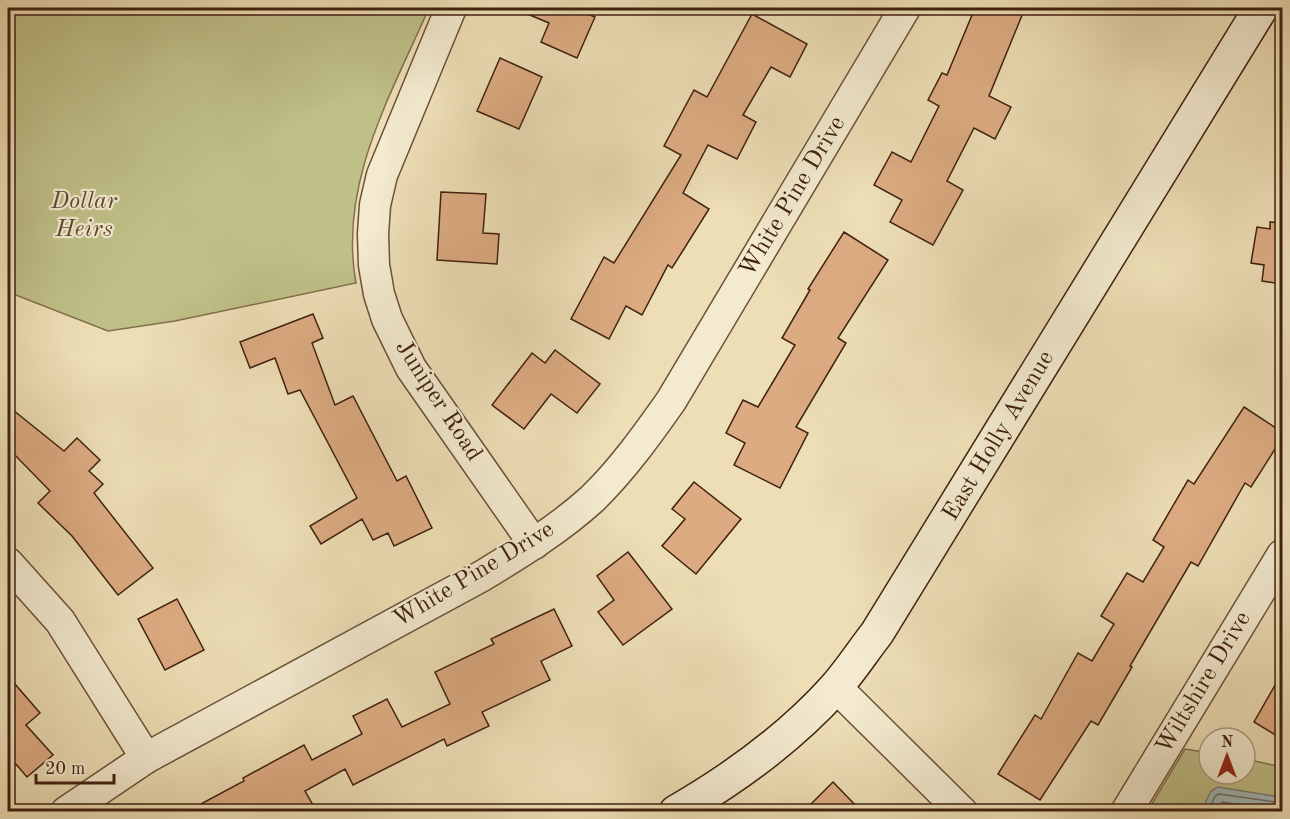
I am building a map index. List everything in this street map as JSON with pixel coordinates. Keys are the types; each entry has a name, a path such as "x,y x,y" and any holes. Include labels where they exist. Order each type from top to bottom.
{"street":[{"name":"Juniper Road","path":"451,8 382,175 375,205 374,265 379,294 387,319 411,368 534,544"},
{"name":"White Pine Drive","path":"66,812 146,758 482,576 534,544 591,499 612,478 671,401 905,8"},
{"name":"East Holly Avenue","path":"676,812 747,768 795,729 836,687 877,633 1261,8"},
{"name":"Wiltshire Drive","path":"1126,812 1282,555"},
{"path":"8,562 60,621 146,758"},
{"path":"836,687 962,812"}],"green space":[{"name":"Dollar Heirs","path":"8,8 429,8 384,107 361,175 354,210 352,246 356,283 175,321 108,331 8,292"},
{"path":"1185,749 1197,751 1197,786 1257,786 1257,762 1282,767 1282,811 1147,812"}],"water":[{"path":"1218,787 1280,797 1282,811 1201,811 1211,791"}],"building":[{"path":"513,8 585,8 583,12 595,17 577,58 541,42 549,23"},
{"path":"975,8 1025,8 989,96 1011,107 995,139 974,128 947,181 963,190 933,245 890,222 902,200 874,185 892,152 911,162 939,106 928,100 942,73 947,75"},
{"path":"752,14 807,44 790,77 771,67 743,115 756,122 737,159 708,145 683,193 709,209 672,268 668,265 642,315 626,306 609,339 571,319 604,257 614,263 681,155 664,146 694,90 707,97"},
{"path":"500,58 542,77 519,129 477,111"},
{"path":"441,192 486,194 483,233 499,234 497,264 437,260"},
{"path":"1270,222 1282,223 1282,284 1262,281 1264,265 1251,263 1257,227 1270,229"},
{"path":"844,232 888,260 838,338 846,343 796,427 808,433 780,488 734,465 745,443 726,433 743,400 758,407 795,345 782,338 810,290 808,289"},
{"path":"313,314 323,338 312,343 335,405 353,396 397,481 406,476 432,528 394,546 388,533 373,540 362,519 321,544 310,526 357,498 300,390 288,394 275,358 250,368 240,342"},
{"path":"555,350 600,384 577,413 551,394 524,429 492,405 532,353 545,363"},
{"path":"8,406 64,451 77,438 100,460 89,471 103,484 94,493 153,568 118,595 72,536 38,503 50,491 8,448"},
{"path":"1244,407 1282,432 1282,438 1251,487 1245,483 1198,566 1191,562 1098,725 1091,721 1040,800 998,774 1035,715 1041,719 1078,653 1092,661 1114,624 1101,616 1127,573 1143,582 1164,547 1153,540 1188,480 1194,484"},
{"path":"694,482 741,519 696,574 662,546 685,519 672,509"},
{"path":"628,552 672,609 623,645 598,612 614,600 597,576"},
{"path":"177,599 204,650 165,670 138,619"},
{"path":"554,609 572,646 541,661 550,680 482,712 489,726 447,746 444,739 353,785 345,769 305,791 317,812 186,812 304,745 312,760 362,734 353,716 387,699 402,727 450,704 435,672 494,644 491,639"},
{"path":"1282,673 1282,739 1254,722"},
{"path":"8,676 40,713 26,725 53,755 27,777 8,755"},
{"path":"833,782 862,812 803,812"}]}
